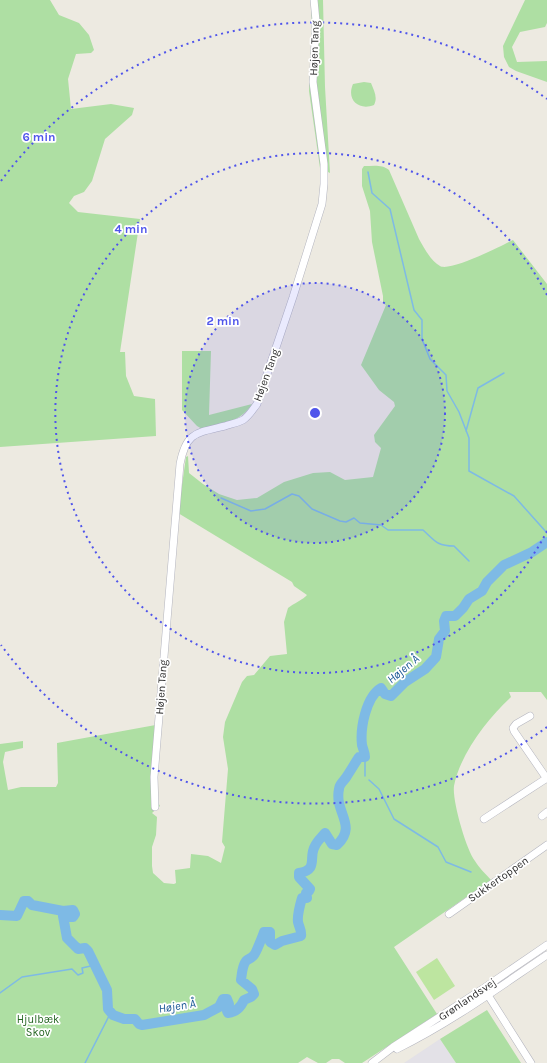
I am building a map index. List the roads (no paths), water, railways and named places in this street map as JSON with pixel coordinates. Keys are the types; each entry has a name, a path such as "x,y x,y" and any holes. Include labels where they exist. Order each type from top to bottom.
{"street":[{"name":"Højen Tang","path":"155,807 154,777 163,653 180,464 183,450 191,438 199,433 243,420 257,404 298,282 322,204 324,164 313,82 316,21 314,0"},
{"path":"484,820 547,778 513,728 516,724 530,716"},
{"name":"Sukkertoppen","path":"449,914 547,845"},
{"name":"Grønlandsvej","path":"372,1063 393,1047 547,945"},
{"name":"Grønlandsvej","path":"388,1052 431,1032 488,996 547,955"},
{"path":"484,988 531,1063"}],"waterway":[{"path":"368,172 372,193 390,209 414,310 422,320 422,339 430,359 446,375 447,391 459,412 469,438 469,471 514,496 547,533"},
{"path":"466,431 478,388 504,373"},
{"path":"221,498 251,511 265,509 292,494 299,496 312,509 340,521 346,522 354,518 360,523 381,525 388,530 423,530 440,544 454,546 469,561"},
{"name":"Højen Å","path":"0,915 17,916 24,901 28,901 32,905 63,911 73,910 75,914 73,917 63,916 67,938 78,949 85,948 88,951 107,990 108,1009 113,1015 124,1019 135,1019 142,1025 204,1015 219,1007 223,999 227,999 229,1004 227,1011 228,1013 236,1010 240,1007 244,1000 254,994 252,989 241,980 242,970 246,961 255,954 264,932 270,932 270,942 275,945 282,941 301,936 298,922 299,910 302,898 307,898 306,893 310,889 299,877 299,873 309,869 311,866 313,850 317,842 325,833 332,844 337,845 343,838 346,825 338,797 339,787 359,757 365,757 362,745 362,730 365,714 371,698 381,688 385,694 391,696 405,682 425,669 436,657 439,639 445,631 444,621 446,616 455,616 469,599 482,591 487,582 504,565 532,552 547,542"},
{"path":"365,757 365,776"},
{"path":"369,780 379,789 394,819 438,847 446,862 471,872"},
{"path":"0,993 22,977 72,969 78,975 83,973 82,968 95,965"},
{"path":"85,1063 111,1012"}],"park label":[{"name":"Hjulbæk Skov","path":"38,1025"}]}
